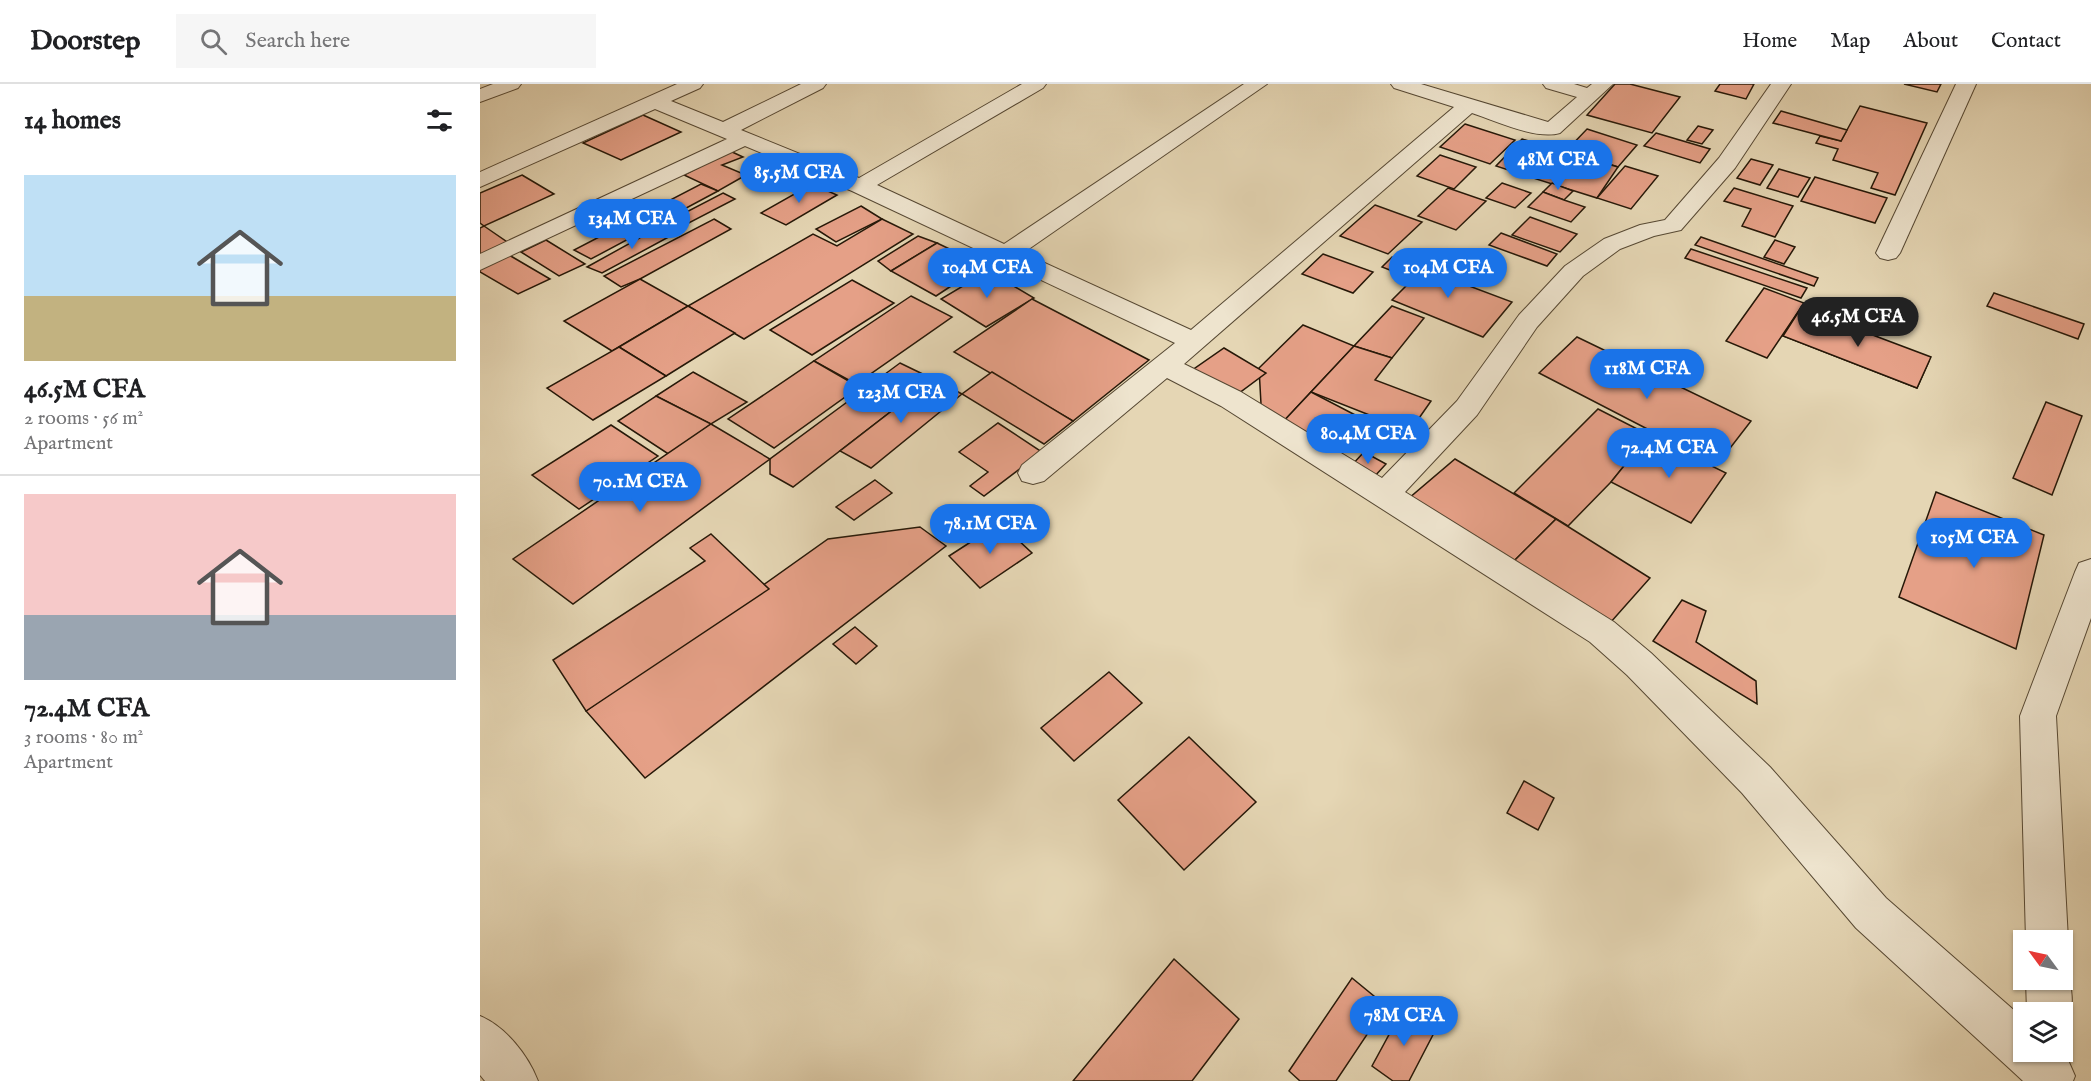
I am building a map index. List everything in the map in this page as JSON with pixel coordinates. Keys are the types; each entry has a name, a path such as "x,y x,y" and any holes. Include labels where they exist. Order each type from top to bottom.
{"street":[{"path":"480,96 511,84"},
{"path":"480,180 693,84"},
{"path":"480,263 734,134 816,84"},
{"path":"860,186 1036,84"},
{"path":"1006,253 1257,84"},
{"path":"1401,84 1540,128 1553,129 1597,90"},
{"path":"1552,84 1597,90"},
{"path":"1385,494 1467,408 1528,321 1574,271 1611,244 1648,230 1672,225 1727,163 1781,84"},
{"path":"1888,253 1966,84"},
{"path":"656,102 860,186 1192,341"},
{"path":"1033,473 1165,366 1469,105"},
{"path":"1165,366 1231,399 1602,632 1639,664 1756,780 1870,913 2013,1038"},
{"path":"2047,930 2038,716 2091,572"},
{"path":"480,1039 515,1081"}],"building":[{"path":"1615,84 1630,84 1680,97 1652,133 1587,115"},
{"path":"1720,84 1754,84 1746,99 1715,91"},
{"path":"1904,84 1941,84 1937,92"},
{"path":"1860,106 1927,123 1895,195 1871,188 1878,173 1833,160 1838,149 1816,143 1820,136 1841,141"},
{"path":"1781,111 1847,130 1841,141 1773,123"},
{"path":"643,115 681,132 621,160 583,143"},
{"path":"1465,124 1515,140 1490,164 1440,147"},
{"path":"1698,126 1713,130 1702,144 1687,140"},
{"path":"1587,129 1637,145 1618,167 1567,150"},
{"path":"1656,133 1710,149 1700,163 1644,146"},
{"path":"1522,139 1558,150 1533,178 1496,166"},
{"path":"1558,150 1618,167 1597,198 1533,178"},
{"path":"730,151 743,157 722,165 746,175 718,191 684,175"},
{"path":"1440,155 1476,167 1454,189 1417,176"},
{"path":"1751,159 1773,165 1760,185 1737,178"},
{"path":"1625,166 1658,176 1631,209 1597,198"},
{"path":"1779,169 1810,178 1798,197 1767,188"},
{"path":"522,175 554,194 484,226 480,223 480,193"},
{"path":"1815,177 1887,198 1875,223 1801,201"},
{"path":"1502,183 1531,193 1515,208 1486,198"},
{"path":"1552,183 1573,191 1564,200 1543,192"},
{"path":"701,184 718,191 591,259 574,250"},
{"path":"812,184 837,195 786,225 761,213"},
{"path":"1448,188 1486,201 1456,230 1418,216"},
{"path":"1734,188 1793,206 1775,237 1742,226 1751,209 1724,201"},
{"path":"1543,192 1585,207 1571,222 1528,207"},
{"path":"723,193 735,199 683,226 671,220"},
{"path":"1375,205 1422,222 1388,254 1340,236"},
{"path":"861,206 882,219 836,242 816,229"},
{"path":"1530,217 1577,234 1560,252 1512,235"},
{"path":"714,219 731,229 621,287 604,276"},
{"path":"882,219 913,234 744,339 688,306 813,234 837,246"},
{"path":"484,226 513,246 480,261 480,228"},
{"path":"661,226 676,233 602,273 587,267"},
{"path":"1501,233 1557,254 1547,266 1489,245"},
{"path":"918,236 937,243 891,271 878,261"},
{"path":"1701,237 1818,278 1814,286 1695,245"},
{"path":"546,240 585,264 559,276 521,252"},
{"path":"1775,240 1795,247 1784,264 1764,257"},
{"path":"937,243 983,265 936,296 891,271"},
{"path":"1691,249 1807,288 1801,298 1685,258"},
{"path":"1323,254 1373,272 1353,293 1302,274"},
{"path":"509,255 550,279 518,294 480,272 480,269"},
{"path":"1392,257 1512,302 1483,337 1392,300 1413,279 1382,267"},
{"path":"988,271 1034,298 986,327 941,299"},
{"path":"640,279 688,306 612,351 564,321"},
{"path":"852,280 894,303 812,355 770,330"},
{"path":"1764,288 1804,303 1767,358 1726,341"},
{"path":"1994,293 2084,324 2078,339 1987,306"},
{"path":"911,296 952,317 856,384 814,361"},
{"path":"1032,299 1149,360 1073,421 954,352"},
{"path":"1804,303 1929,361 1917,388 1783,336"},
{"path":"688,306 735,333 666,376 619,347"},
{"path":"1392,306 1424,318 1392,358 1354,346"},
{"path":"1801,308 1931,357 1917,388 1783,336"},
{"path":"1303,325 1354,346 1280,425 1252,413 1261,404 1259,368"},
{"path":"1577,337 1751,421 1717,465 1539,373"},
{"path":"1354,346 1392,358 1375,380 1431,401 1410,431 1311,392"},
{"path":"619,347 666,376 593,420 547,388"},
{"path":"1224,348 1266,373 1231,399 1188,373"},
{"path":"814,361 859,387 774,448 728,419"},
{"path":"900,363 933,379 793,487 770,474 770,459"},
{"path":"693,372 747,402 711,424 656,396"},
{"path":"992,372 1073,421 1044,444 962,394"},
{"path":"933,379 962,394 871,468 840,451"},
{"path":"1311,392 1361,418 1328,452 1280,425"},
{"path":"656,396 711,424 670,455 618,421"},
{"path":"2046,402 2082,416 2052,495 2013,478"},
{"path":"1598,409 1649,435 1611,482 1568,526 1514,493"},
{"path":"1384,422 1405,432 1388,451 1368,442"},
{"path":"998,423 1042,452 984,496 970,486 988,472 959,452"},
{"path":"711,424 770,459 573,604 513,559"},
{"path":"611,425 658,456 579,509 532,475"},
{"path":"1649,435 1726,473 1691,523 1611,482"},
{"path":"1364,452 1386,464 1373,478 1351,466"},
{"path":"1455,459 1556,519 1507,568 1408,499"},
{"path":"875,480 892,493 854,520 836,507"},
{"path":"1936,492 2044,535 2016,649 1899,597"},
{"path":"1556,519 1650,578 1602,632 1507,568"},
{"path":"1000,523 1032,553 980,588 949,556"},
{"path":"920,527 946,546 645,778 586,711 828,539"},
{"path":"711,534 769,589 586,711 553,660 705,561 690,548"},
{"path":"1682,600 1706,611 1696,642 1756,681 1757,704 1653,641"},
{"path":"855,627 877,646 856,664 833,644"},
{"path":"1109,672 1142,703 1074,761 1041,728"},
{"path":"1189,737 1256,802 1184,870 1118,800"},
{"path":"1524,781 1554,798 1538,830 1507,813"},
{"path":"1174,959 1239,1019 1192,1081 1073,1081"},
{"path":"1352,978 1386,1006 1336,1081 1300,1081 1289,1071"},
{"path":"1404,1007 1436,1029 1409,1081 1393,1081 1372,1066"}]}
